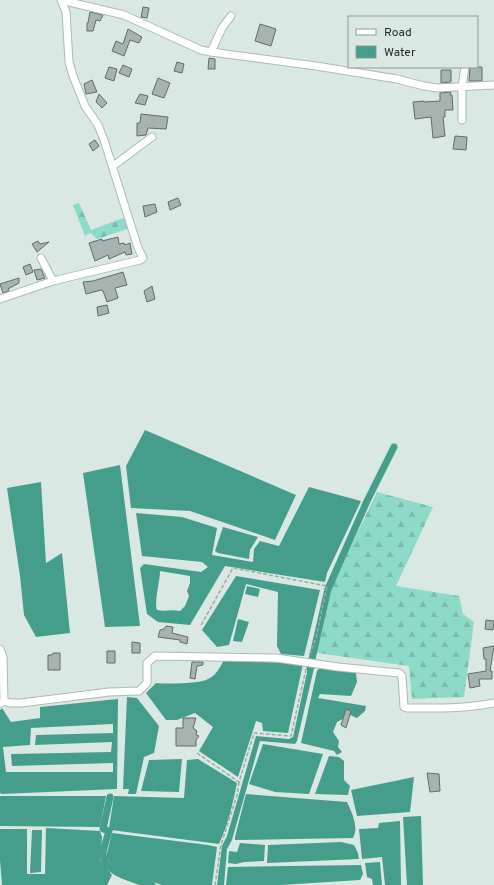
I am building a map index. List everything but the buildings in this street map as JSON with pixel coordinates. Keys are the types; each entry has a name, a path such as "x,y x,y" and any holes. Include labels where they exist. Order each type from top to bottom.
{"street":[{"path":"61,0 124,15 201,50 211,52 316,66 396,79 437,88 494,85"},
{"path":"0,299 54,281 143,258 138,248 113,166 100,130 85,106 73,76 69,62 66,12 61,0"},
{"path":"211,52 222,28 230,16"},
{"path":"462,120 462,87 465,68"},
{"path":"113,166 152,137"},
{"path":"41,258 54,281"},
{"path":"0,649 3,657 2,702 10,703 21,703 109,692 139,691 148,682 147,663 155,656 256,657 399,673 402,676 404,707 407,708 451,708 494,703"}],"path":[{"path":"215,885 221,845 237,796 239,782"}],"green space":[{"path":"79,203 91,230 126,217 130,228 97,239 90,233 85,236 73,205"},
{"path":"377,492 433,507 396,586 459,596 463,614 474,622 464,697 412,699 409,666 317,653 332,586"}],"water":[{"path":"145,430 296,495 275,540 190,511 131,508 126,466"},
{"path":"120,465 140,626 105,627 83,473"},
{"path":"41,482 46,563 62,553 70,633 36,637 24,615 20,576 7,488"},
{"path":"309,487 361,501 327,573 325,582 225,566 190,625 158,622 147,614 140,568 144,564 201,572 208,567 202,562 142,556 136,513 182,517 217,528 212,555 253,562 254,549 260,541 279,546","holes":["160,571 190,576 190,583 187,591 189,596 185,606 180,611 157,610 156,602"]},
{"path":"223,527 258,537 250,550 249,559 218,553 215,551"},
{"path":"236,576 320,590 304,656 281,654 277,646 278,592 246,584 229,645 217,647 202,630"},
{"path":"247,586 260,589 258,597 245,594"},
{"path":"238,619 249,622 242,642 233,641"},
{"path":"224,660 303,664 288,733 263,731 262,723 256,721 238,777 199,751 213,727 195,713 177,720 166,720 146,693 156,683 190,683 204,681 216,674"},
{"path":"309,663 315,664 297,741 295,744 260,741 232,840 227,849 224,885 217,885 222,846 227,836 256,736 289,739 293,737"},
{"path":"321,666 356,673 357,682 351,696 320,694 318,698 366,706 365,711 357,718 350,715 337,722 333,732 339,741 338,747 342,752 337,755 334,751 301,743 317,671"},
{"path":"127,697 137,698 159,726 154,753 144,757 136,794 128,794 129,789 123,789"},
{"path":"118,699 117,789 0,793 0,710 2,708 11,722 40,718 40,707","holes":["113,724 113,733 36,735 35,745 112,742 111,752 11,754 12,766 113,763 113,772 6,772 3,747 30,745 31,728"]},
{"path":"263,744 323,754 309,794 275,792 249,784"},
{"path":"329,756 339,757 344,761 344,780 350,786 348,795 315,794"},
{"path":"182,759 179,792 141,791 149,760"},
{"path":"198,759 237,783 228,822 219,844 111,830 109,828 114,796 184,798 187,760"},
{"path":"414,777 410,812 357,816 351,790"},
{"path":"246,794 347,802 354,820 355,834 353,838 235,840"},
{"path":"0,796 106,796 100,827 0,826"},
{"path":"421,816 423,885 407,885 403,817"},
{"path":"400,821 401,885 385,885 382,857 362,859 359,829 378,828 379,823"},
{"path":"46,828 100,831 102,837 100,860 112,875 107,885 2,885 0,829 27,829 27,874 45,874"},
{"path":"32,830 42,830 41,872 30,873"},
{"path":"112,833 217,847 212,885 162,885 116,870 106,857"},
{"path":"341,842 354,845 359,859 267,863 268,845"},
{"path":"240,843 265,845 264,861 236,864 228,863 229,851 237,852"},
{"path":"380,862 382,885 373,885 372,879 367,877 365,863"},
{"path":"361,865 363,874 360,880 281,885 226,885 228,867"}],"waterway":[{"path":"310,668 328,589 367,501 394,447"},
{"path":"110,797 103,829 109,831 103,853 104,860 114,871 152,885"}]}
